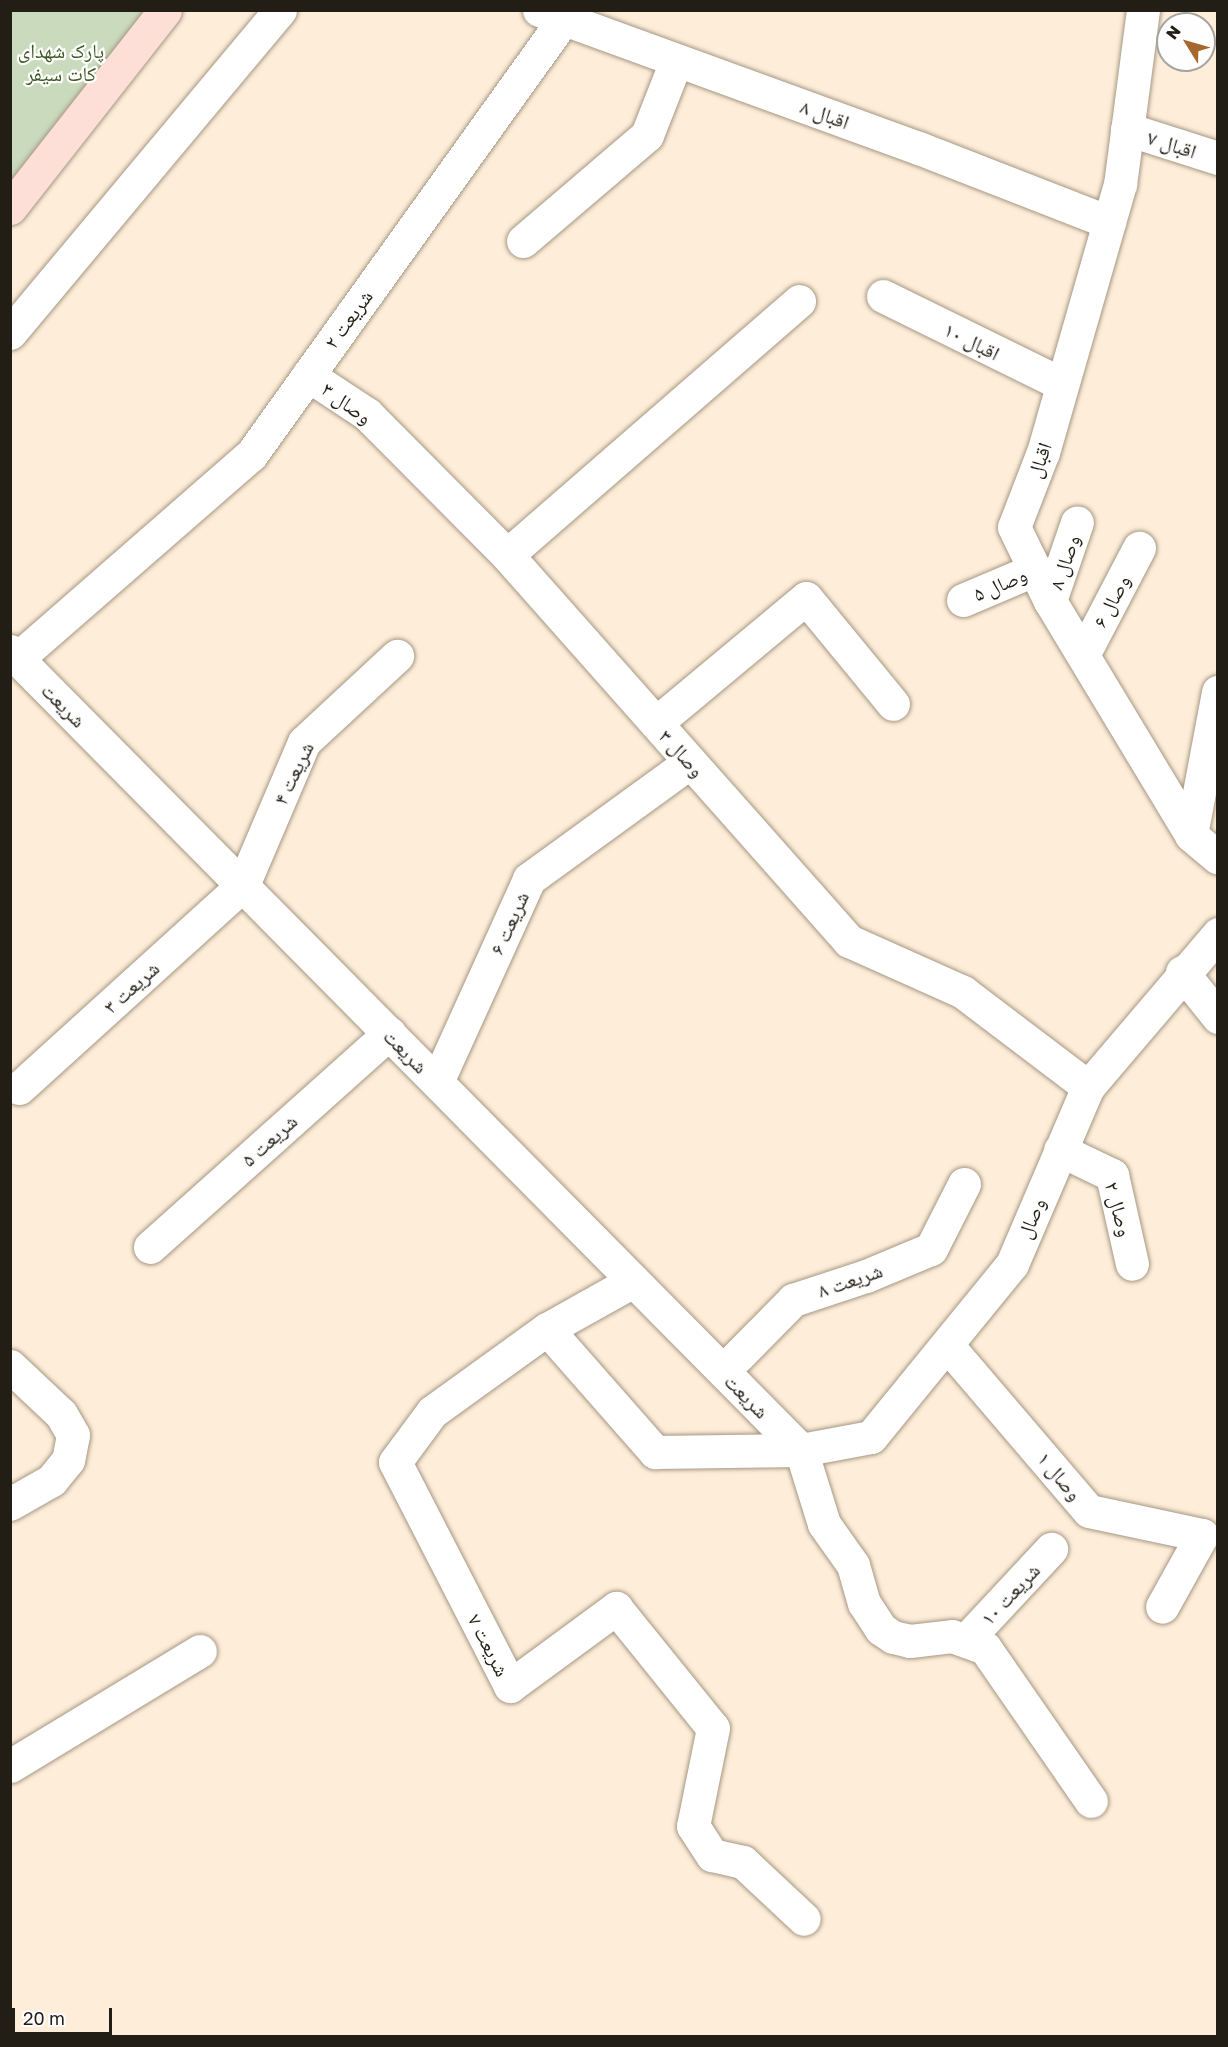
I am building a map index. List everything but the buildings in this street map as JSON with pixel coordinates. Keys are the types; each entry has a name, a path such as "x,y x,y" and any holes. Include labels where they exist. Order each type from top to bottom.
{"main road":[{"path":"10,208 165,10"}],"street":[{"path":"10,333 280,10"},
{"name":"اقبال","path":"1143,10 1120,184 1043,452 1014,527 1050,602 1191,835 1218,858"},
{"name":"اقبال ۸","path":"551,15 919,148 1109,222"},
{"name":"شریعت ۲","path":"14,654 250,456 308,375 551,15"},
{"path":"524,241 646,135 676,61"},
{"name":"اقبال ۷","path":"1127,129 1218,158"},
{"name":"اقبال ۱۰","path":"883,296 1062,384"},
{"path":"507,555 799,301"},
{"name":"وصال ۳","path":"308,375 367,414 507,555 849,941 963,992 1088,1087"},
{"name":"وصال ۸","path":"1050,602 1077,522"},
{"name":"وصال ۶","path":"1083,655 1139,548"},
{"name":"وصال ۵","path":"963,600 1036,569"},
{"path":"656,723 806,598 892,704"},
{"name":"شریعت","path":"14,654 801,1450"},
{"name":"شریعت ۴","path":"243,885 304,742 398,656"},
{"path":"1191,835 1218,692"},
{"name":"شریعت ۶","path":"437,1082 529,879 690,762"},
{"name":"شریعت ۳","path":"19,1088 243,885"},
{"name":"وصال","path":"547,1329 654,1452 801,1450 871,1437 1012,1264 1088,1087 1112,1062 1182,972 1218,934"},
{"path":"1182,972 1218,1017"},
{"name":"شریعت ۵","path":"150,1247 388,1033"},
{"name":"وصال ۲","path":"1059,1150 1113,1175 1132,1264"},
{"name":"شریعت ۸","path":"723,1371 793,1300 866,1276 931,1249 964,1184"},
{"name":"شریعت ۷","path":"633,1281 547,1329 432,1412 395,1462 510,1686 616,1608 712,1728 693,1826 712,1855 743,1862 804,1919"},
{"name":"وصال ۱","path":"947,1346 1089,1511 1202,1535 1162,1607"},
{"path":"10,1366 61,1414 73,1435 68,1460 52,1480 10,1504"},
{"path":"801,1450 824,1524 853,1565 864,1603 881,1629 893,1637 910,1641 952,1636 968,1638 985,1648 1026,1701 1091,1801"},
{"name":"شریعت ۱۰","path":"968,1638 1051,1549"},
{"path":"10,1766 200,1651"}],"green space":[{"name":"پارک شهدای کات سیفر","path":"11,11 165,11 11,208"}]}
